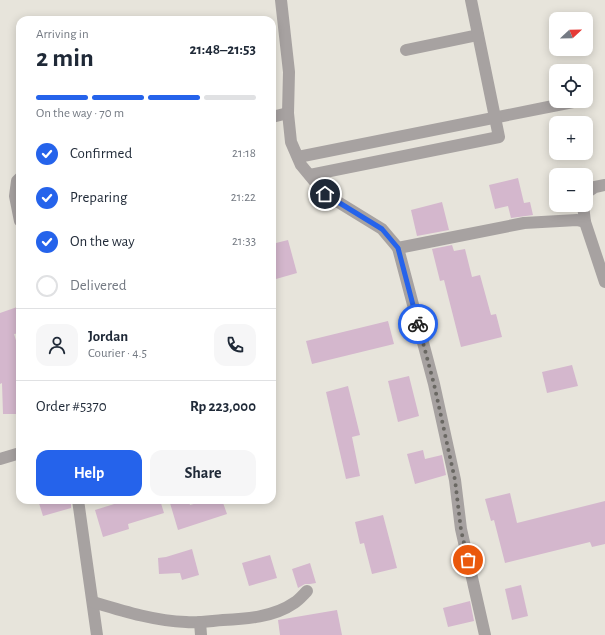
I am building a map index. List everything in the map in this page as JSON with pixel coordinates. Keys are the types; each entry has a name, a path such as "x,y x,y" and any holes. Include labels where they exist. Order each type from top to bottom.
{"street":[{"path":"281,0 289,72 288,113 291,142 301,165 325,194 382,229 398,248 434,384 455,480 461,530 485,635"},
{"path":"310,175 499,136 471,0"},
{"path":"406,50 478,35"},
{"path":"298,158 549,107"},
{"path":"276,116 288,113"},
{"path":"593,188 605,185"},
{"path":"16,188 16,201"},
{"path":"584,212 585,222 605,282"},
{"path":"398,248 524,223 578,220 585,222"},
{"path":"0,459 16,454"},
{"path":"79,504 97,635"},
{"path":"93,602 123,611 160,619 200,622 248,618 277,611 294,603 308,591"},
{"path":"200,622 201,635"}],"building":[{"path":"518,178 524,203 530,202 533,215 511,218 508,206 495,209 489,185"},
{"path":"442,202 449,230 417,236 411,210"},
{"path":"288,240 297,273 276,279 276,243"},
{"path":"452,245 454,251 465,249 472,277 480,275 491,315 496,314 502,337 461,347 444,280 440,281 432,249"},
{"path":"16,307 16,334 14,334 16,340 16,414 3,414 2,383 0,384 0,313"},
{"path":"388,321 394,344 312,364 306,341"},
{"path":"572,365 578,386 547,393 542,372"},
{"path":"409,376 419,416 398,422 388,381"},
{"path":"348,386 360,435 352,437 360,476 346,479 326,392"},
{"path":"423,450 425,459 442,455 446,475 415,484 407,454"},
{"path":"510,493 517,523 605,501 605,544 592,547 590,542 505,563 494,520 491,521 485,499"},
{"path":"39,504 71,504 71,508 43,516"},
{"path":"114,504 161,504 164,513 128,524 129,529 103,537 95,510"},
{"path":"170,504 223,504 227,514 178,530"},
{"path":"383,515 397,568 372,574 364,543 360,544 355,522"},
{"path":"192,549 199,575 182,580 180,573 159,574 158,558"},
{"path":"270,555 277,578 249,586 242,563"},
{"path":"310,563 316,583 305,584 298,588 292,569"},
{"path":"521,585 528,616 512,620 505,589"},
{"path":"470,601 474,621 448,627 443,608"},
{"path":"337,610 342,635 280,635 278,620"}],"way so far":[{"path":"418,324 434,384 455,480 461,530 468,560"}],"route":[{"path":"325,194 382,229 398,248 418,324"}]}
